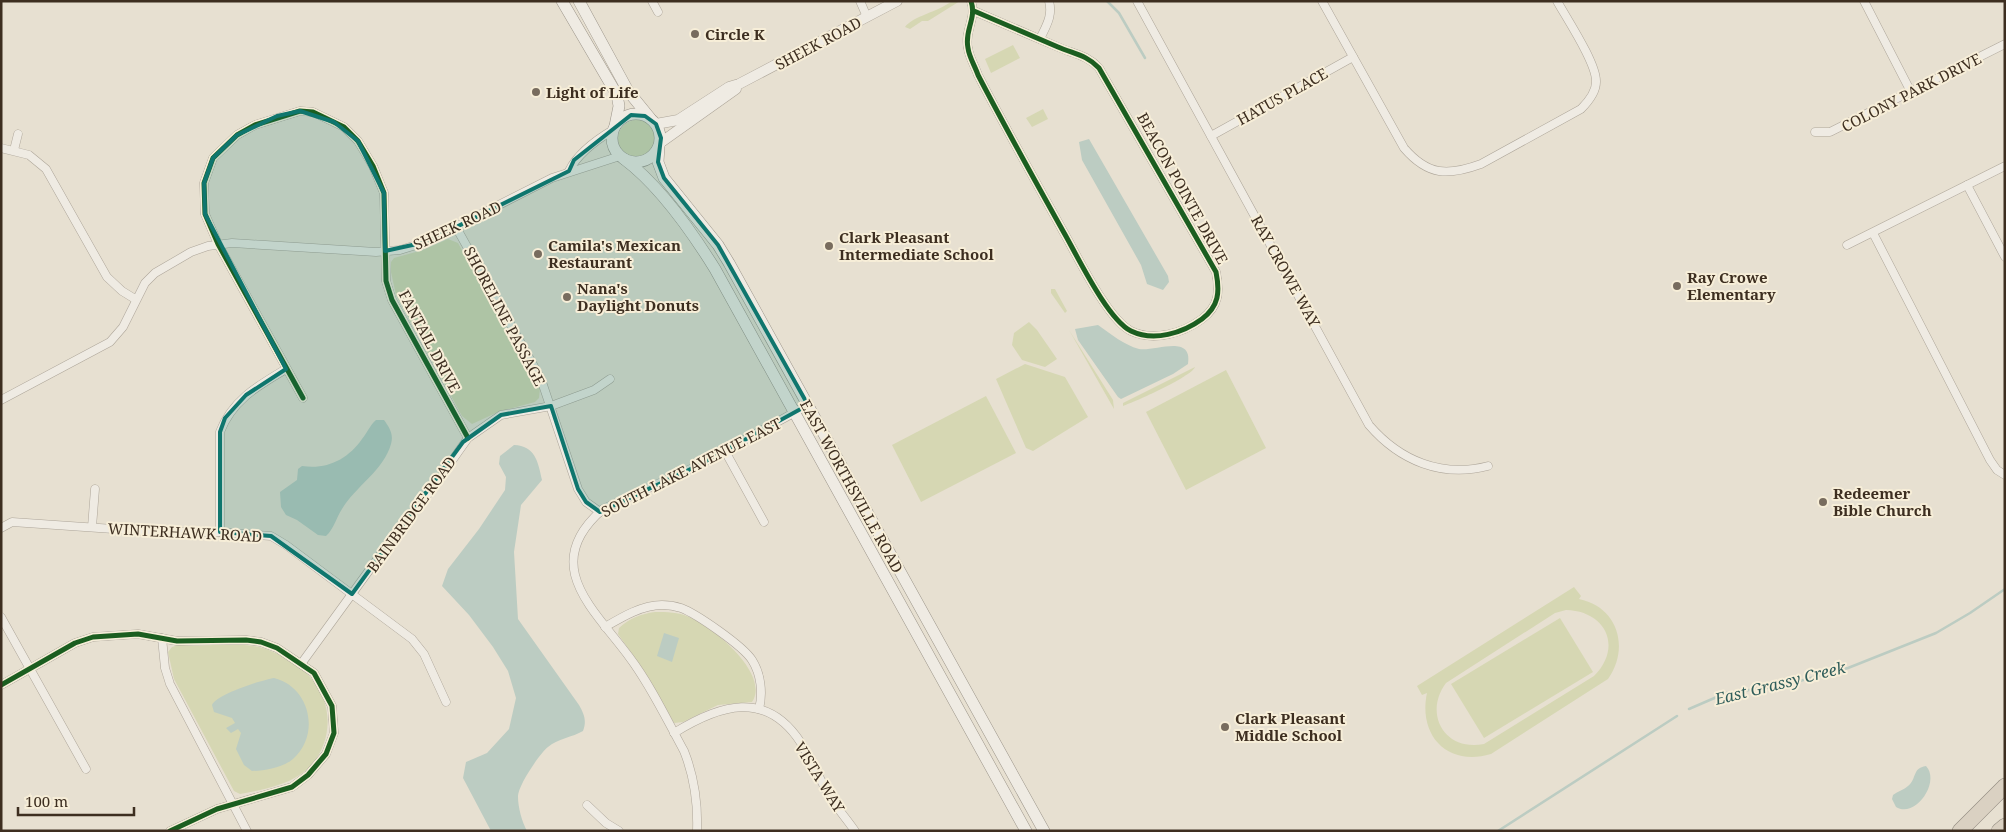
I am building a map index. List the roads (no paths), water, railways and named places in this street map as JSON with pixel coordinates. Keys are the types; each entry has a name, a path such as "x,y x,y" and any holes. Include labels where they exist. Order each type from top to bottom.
{"highway":[{"path":"1960,831 2005,786"},
{"path":"1999,831 2005,826"}],"main road":[{"path":"562,1 617,96 619,106 612,142 622,158 638,163 645,161 651,158 660,144 659,131 654,122 628,91 579,1"},
{"path":"614,129 618,122 630,114 645,116 654,122"},
{"name":"EAST WORTHSVILLE ROAD","path":"660,144 658,162 664,178 718,245 1044,831"},
{"name":"EAST WORTHSVILLE ROAD","path":"622,158 642,174 703,249 1026,831"}],"street":[{"path":"652,1 658,12"},
{"path":"860,1 867,17"},
{"name":"SHEEK ROAD","path":"654,122 678,120 729,87 739,84 897,1"},
{"path":"970,1 974,12"},
{"path":"1040,39 1052,10 1049,1"},
{"name":"RAY CROWE WAY","path":"1137,1 1369,425 1399,452 1418,463 1457,470 1488,466"},
{"path":"1322,1 1404,148 1417,163 1440,171 1465,170 1481,164 1581,109 1592,97 1596,82 1592,66 1557,1"},
{"path":"1864,1 1911,92"},
{"name":"BEACON POINTE DRIVE","path":"974,12 1082,55 1100,68 1216,272 1220,289 1216,306 1202,318 1184,329 1166,335 1146,335 1131,331 1118,321 1105,303 1011,138 978,75 968,48 968,33 974,12"},
{"name":"COLONY PARK DRIVE","path":"1815,132 1830,132 2005,44"},
{"name":"HATUS PLACE","path":"1211,136 1353,57"},
{"name":"SHEEK ROAD","path":"660,144 732,93 739,84"},
{"path":"303,398 218,244 205,214 204,183 213,158 237,135 255,125 300,111 312,112 344,127 358,141 373,166 384,193 385,251"},
{"name":"SHEEK ROAD","path":"569,171 574,160 596,141 614,129"},
{"path":"14,150 18,134"},
{"path":"1,148 29,155 46,169 107,277 122,291 135,299"},
{"name":"SHEEK ROAD","path":"1,400 110,342 123,327 135,299 145,282 166,264 191,252 218,244 245,243 385,251 400,250 426,242 569,171 580,170 622,158"},
{"path":"1847,246 2005,166"},
{"path":"1967,185 2005,257"},
{"name":"SHORELINE PASSAGE","path":"456,227 541,380 578,489 586,502 600,512"},
{"path":"1873,233 1990,460 1997,470 2005,475"},
{"name":"FANTAIL DRIVE","path":"385,251 386,281 392,300 468,438"},
{"path":"220,532 220,432 225,418 246,395 286,369"},
{"name":"BAINBRIDGE ROAD","path":"301,664 468,438 500,415 551,406 594,390 610,379"},
{"name":"SOUTH LAKE AVENUE EAST","path":"697,831 696,797 690,766 674,733 631,658 584,598 574,570 574,552 581,536 600,512 725,450 808,406"},
{"path":"725,450 764,522"},
{"path":"92,527 96,489"},
{"name":"WINTERHAWK ROAD","path":"1,528 12,522 157,532 220,532 271,536 412,639 424,654 446,702"},
{"path":"605,627 646,607 659,605 681,608 703,621 743,650 752,661 761,687 759,709 741,707 711,712 674,733"},
{"path":"1,617 86,769"},
{"path":"1,685 75,644 93,637 138,634 177,641 246,640 261,642 277,648 314,673 332,706 334,733 326,754 308,775 292,787 216,809 170,831"},
{"path":"162,638 165,668 170,684 246,831"},
{"name":"VISTA WAY","path":"759,709 786,726 795,736 830,796 855,831"},
{"path":"587,805 606,823 619,831"}],"waterway":[{"path":"1107,1 1119,13 1145,58"},
{"name":"East Grassy Creek","path":"1689,709 1726,693 1781,686 1848,668 1936,633 2005,589"},
{"name":"East Grassy Creek","path":"1498,831 1677,716"}],"place":[{"name":"Circle K","path":"695,34"},
{"name":"Light of Life","path":"536,92"},
{"name":"Clark Pleasant Intermediate School","path":"829,246"},
{"name":"Camila's Mexican Restaurant","path":"538,254"},
{"name":"Ray Crowe Elementary","path":"1677,286"},
{"name":"Nana's Daylight Donuts","path":"567,297"},
{"name":"Redeemer Bible Church","path":"1823,502"},
{"name":"Clark Pleasant Middle School","path":"1225,727"}]}
